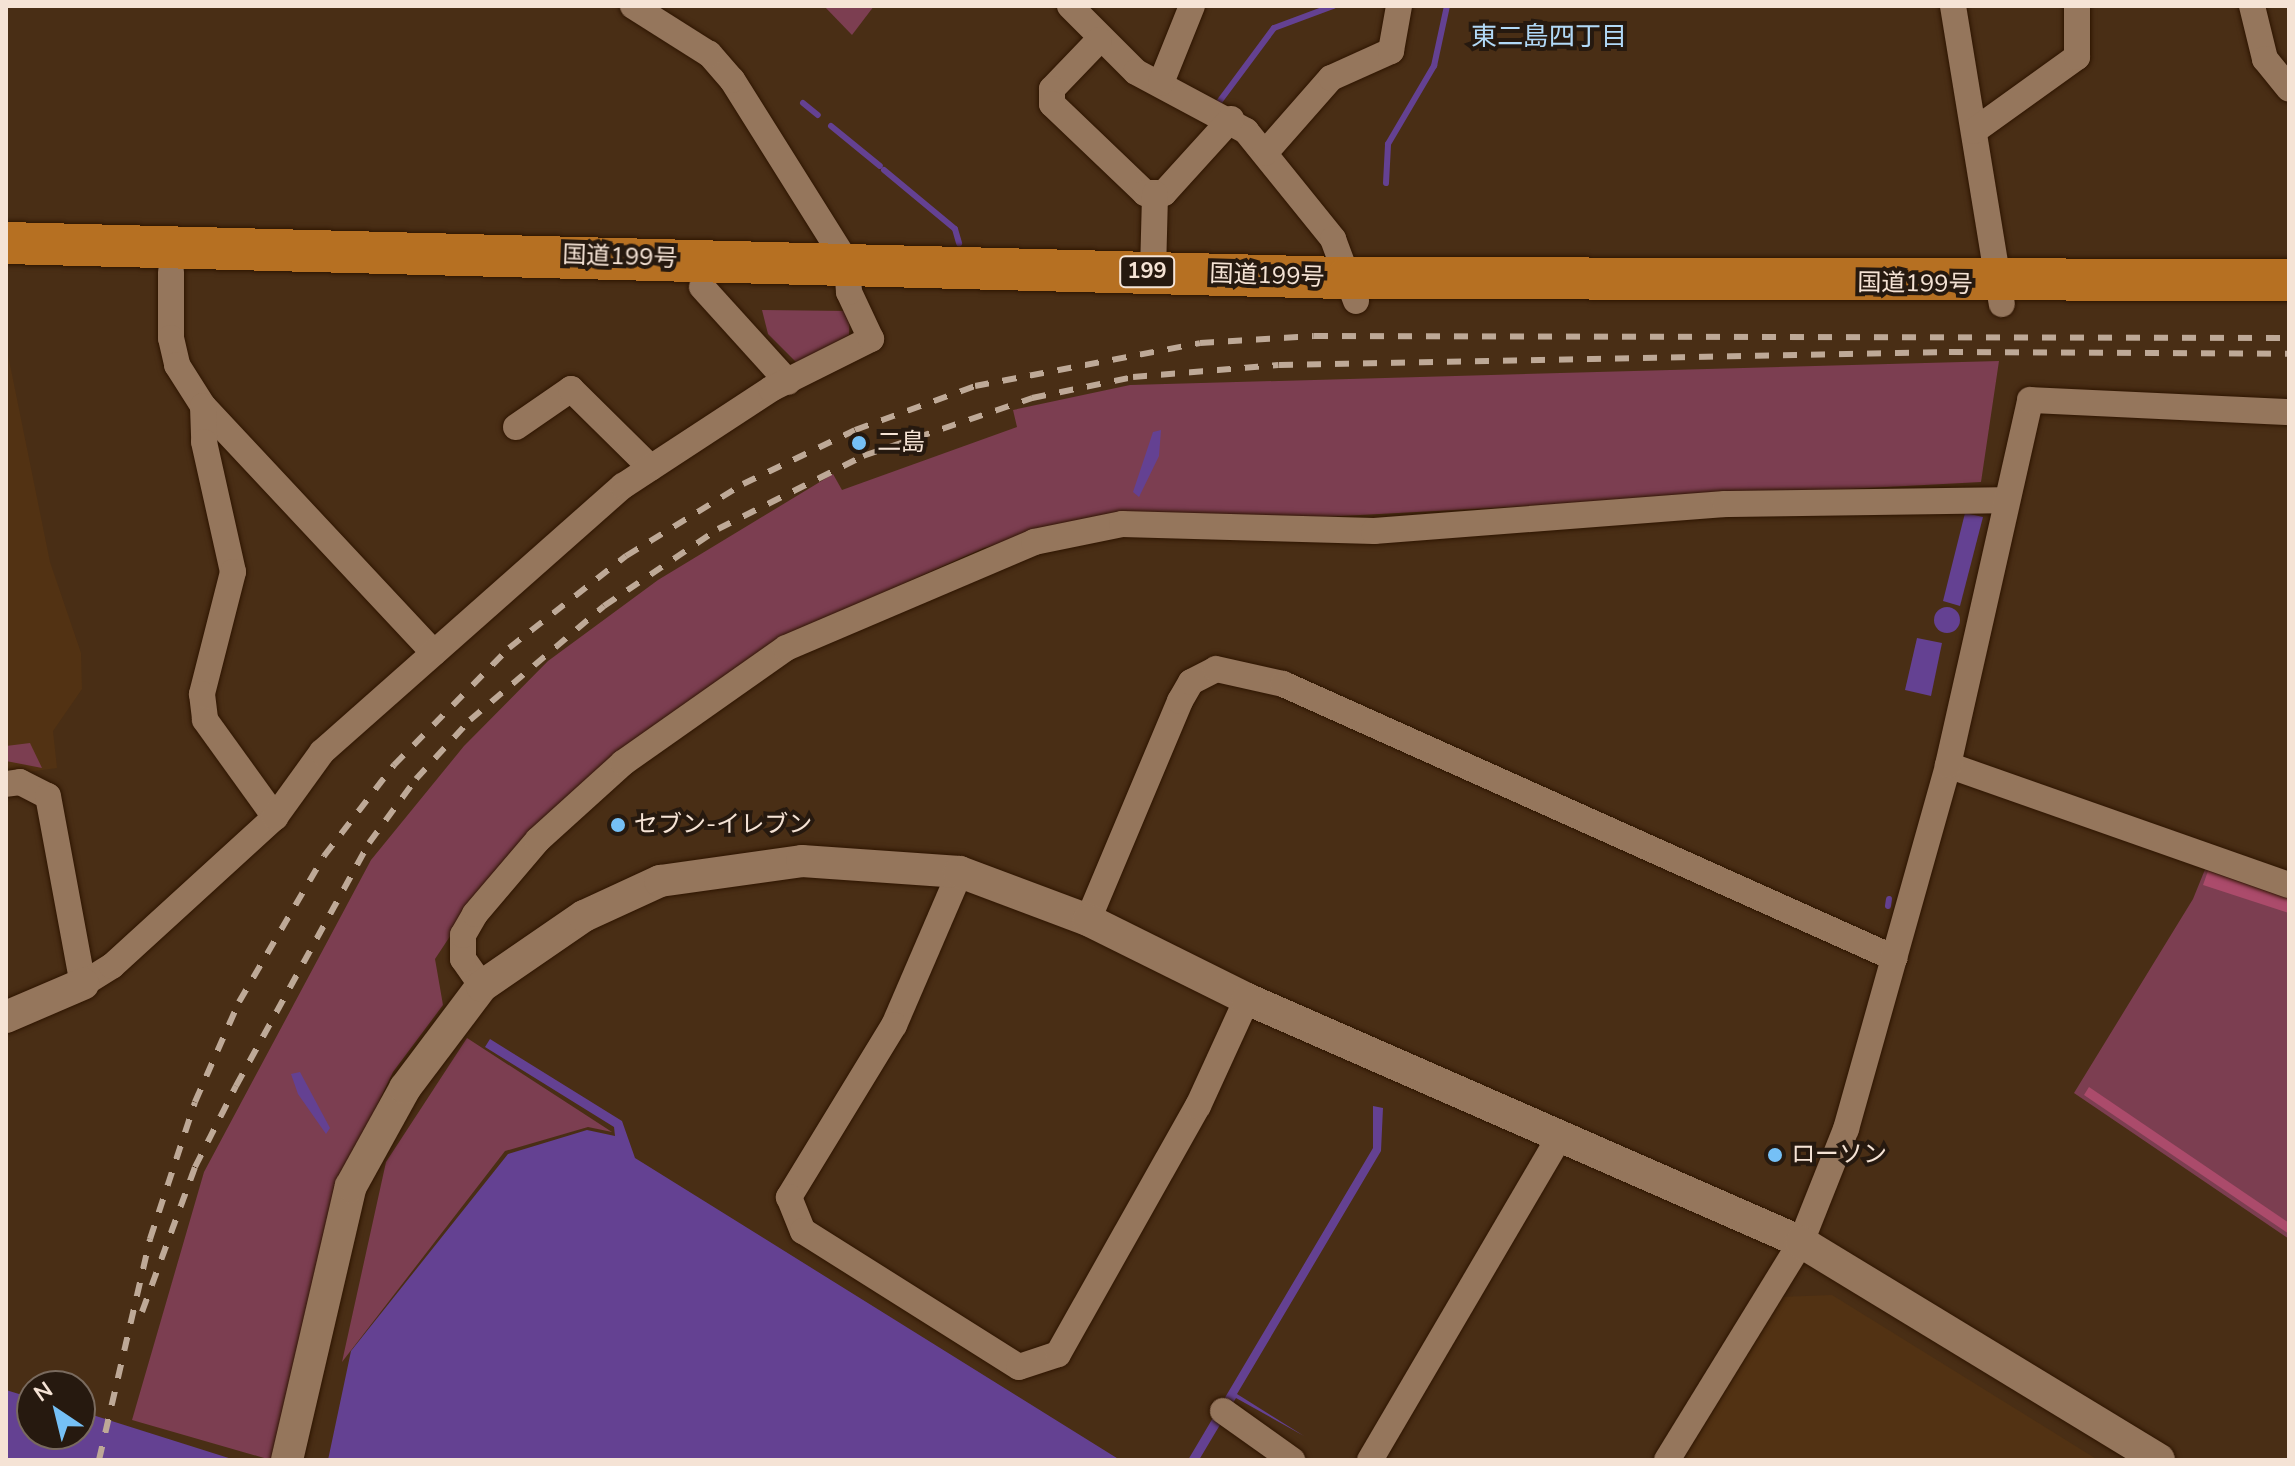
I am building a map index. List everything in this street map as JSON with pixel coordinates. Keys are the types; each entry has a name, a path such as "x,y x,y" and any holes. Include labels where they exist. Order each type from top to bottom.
{"highway":[{"name":"国道199号","path":"6,243 848,278 1351,290 2001,294 2289,301"},
{"name":"国道199号","path":"6,270 702,287 848,278 1153,272 1351,290"},
{"name":"国道199号","path":"2001,294 2289,280"}],"street":[{"path":"6,1017 83,984 112,966 275,817 322,752 651,468 788,382 871,339 848,278 732,80 709,54 633,6"},
{"path":"1070,6 1099,40 1161,83 1231,119 1265,153 1333,239 1351,290"},
{"path":"1161,83 1192,6"},
{"path":"1265,153 1331,78 1391,51 1399,6"},
{"path":"1947,6 1974,131 2001,294"},
{"path":"1974,131 2077,57 2077,6"},
{"path":"2252,6 2265,59 2289,89"},
{"path":"1099,40 1052,89 1052,104 1145,193 1164,193 1231,119"},
{"path":"1153,272 1155,194"},
{"path":"171,272 174,351 203,406 434,653"},
{"path":"702,287 788,382"},
{"path":"516,427 571,389 651,468"},
{"path":"1667,1460 1801,1242 1846,1129 1948,765 2005,500 2030,400 2289,412"},
{"path":"203,406 204,442 233,572 202,694 205,720 275,817"},
{"path":"482,986 463,959 463,935 475,914 538,840 623,763 786,648 1034,542 1122,524 1374,531 1725,504 2005,500"},
{"path":"1088,920 1180,701 1191,682 1216,669 1283,684 1894,958"},
{"path":"1948,765 2289,885"},
{"path":"6,784 20,782 48,796 83,984"},
{"path":"288,1458 351,1186 405,1088 482,986 584,916 694,871 802,861 960,872 1088,920 1247,999 1558,1139 1801,1242 2159,1460"},
{"path":"960,872 894,1025 789,1197 803,1231 1019,1367 1058,1354 1198,1106 1247,999"},
{"path":"1370,1460 1558,1139"},
{"path":"1223,1411 1292,1460"}],"shaded area":[{"path":"824,6 874,6 852,35"},
{"path":"762,310 850,311 849,335 797,363 768,334"},
{"path":"6,345 50,562 81,653 82,689 53,731 57,768 6,775"},
{"path":"1999,361 1981,482 1042,532 984,548 792,633 478,894 435,959 443,1005 393,1072 332,1200 271,1460 132,1420 204,1172 371,860 464,746 548,661 658,580 833,474 842,490 1017,427 1013,410 1130,385"},
{"path":"1161,430 1159,456 1139,497 1133,492 1153,432"},
{"path":"1965,513 1983,517 1960,606 1943,601"},
{"path":"1947,607 1956,611 1960,620 1956,629 1947,633 1938,629 1934,620 1938,611"},
{"path":"1917,638 1942,643 1931,696 1905,690"},
{"path":"30,743 42,768 6,761 6,746"},
{"path":"2206,867 2289,895 2289,1239 2074,1093 2193,899"},
{"path":"2208,871 2289,899 2289,913 2203,885"},
{"path":"467,1038 612,1132 588,1127 505,1151 342,1362 386,1162"},
{"path":"490,1039 622,1121 635,1158 1120,1460 328,1460 351,1351 508,1154 587,1130 615,1136 614,1127 485,1047"},
{"path":"300,1072 330,1128 326,1134 298,1094 291,1074"},
{"path":"2089,1087 2289,1223 2289,1234 2084,1095"},
{"path":"1373,1106 1383,1108 1381,1151 1237,1394 1304,1436 1236,1398 1199,1460 1188,1460 1373,1148"},
{"path":"1832,1295 2098,1460 1679,1460 1779,1297"},
{"path":"6,1390 16,1393 16,1450 96,1450 96,1416 235,1460 6,1460"}],"waterway":[{"path":"1219,102 1274,28 1333,6"},
{"path":"1386,183 1388,144 1434,66 1447,6"},
{"path":"803,103 818,115"},
{"path":"831,126 880,166"},
{"path":"884,170 955,229 959,243"},
{"path":"1888,906 1889,899"}],"railway":[{"path":"99,1460 150,1239 195,1102 239,1002 324,856 394,765 509,648 626,556 743,484 855,430 975,386 1200,343 1314,336 2289,338"},
{"path":"142,1312 195,1167 236,1086 369,843 416,779 470,720 604,606 718,529 863,456 1032,398 1133,377 1279,365 1949,352 2289,354"}],"place":[{"name":"二島","path":"859,443"},
{"name":"セブン-イレブン","path":"618,825"},
{"name":"ローソン","path":"1775,1155"}],"district":[{"name":"東二島四丁目","path":"1549,37"}]}
